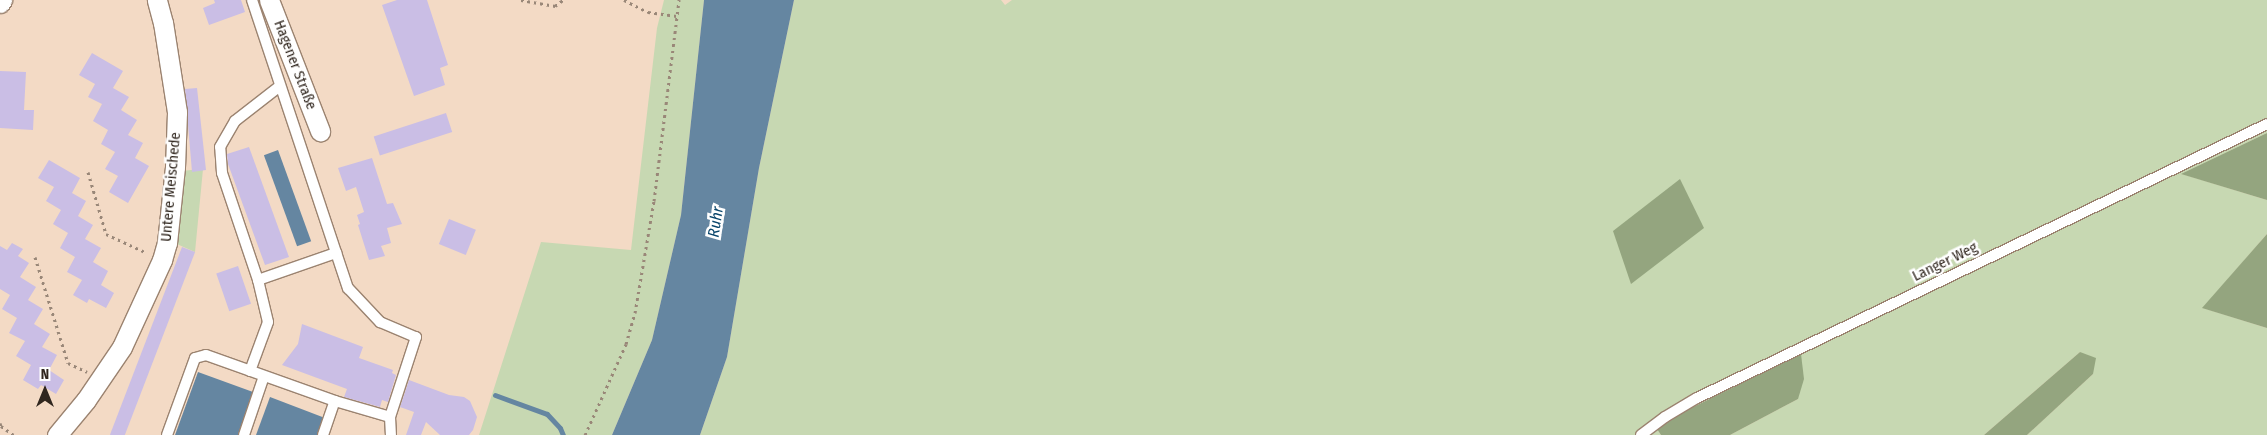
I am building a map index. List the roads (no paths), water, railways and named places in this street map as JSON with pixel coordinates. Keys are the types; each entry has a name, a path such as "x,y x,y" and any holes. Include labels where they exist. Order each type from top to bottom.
{"street":[{"name":"Untere Meischede","path":"57,435 101,379 122,347 162,260 167,243 174,177 177,112 164,23 157,0"},
{"name":"Hagener Straße","path":"269,0 320,131"}],"lane":[{"path":"252,0 348,288 380,322 416,336 390,418 391,435"},
{"path":"250,371 268,322 258,280 222,173 220,147 235,121 280,86"},
{"name":"Langer Weg","path":"1641,435 1665,417 1697,398 2267,124"},
{"path":"258,280 336,253"},
{"path":"167,435 195,358 206,355 335,401 390,418"},
{"path":"244,435 264,376"},
{"path":"323,435 335,401"}],"water":[{"name":"Ruhr","path":"704,0 794,0 759,168 727,357 700,435 612,435 652,340 681,215"},
{"path":"278,150 311,241 297,246 264,155"},
{"path":"198,372 253,392 238,435 175,435"},
{"path":"270,397 325,418 319,435 256,435"}],"waterway":[{"path":"495,395 547,414 560,428 563,435"}]}
